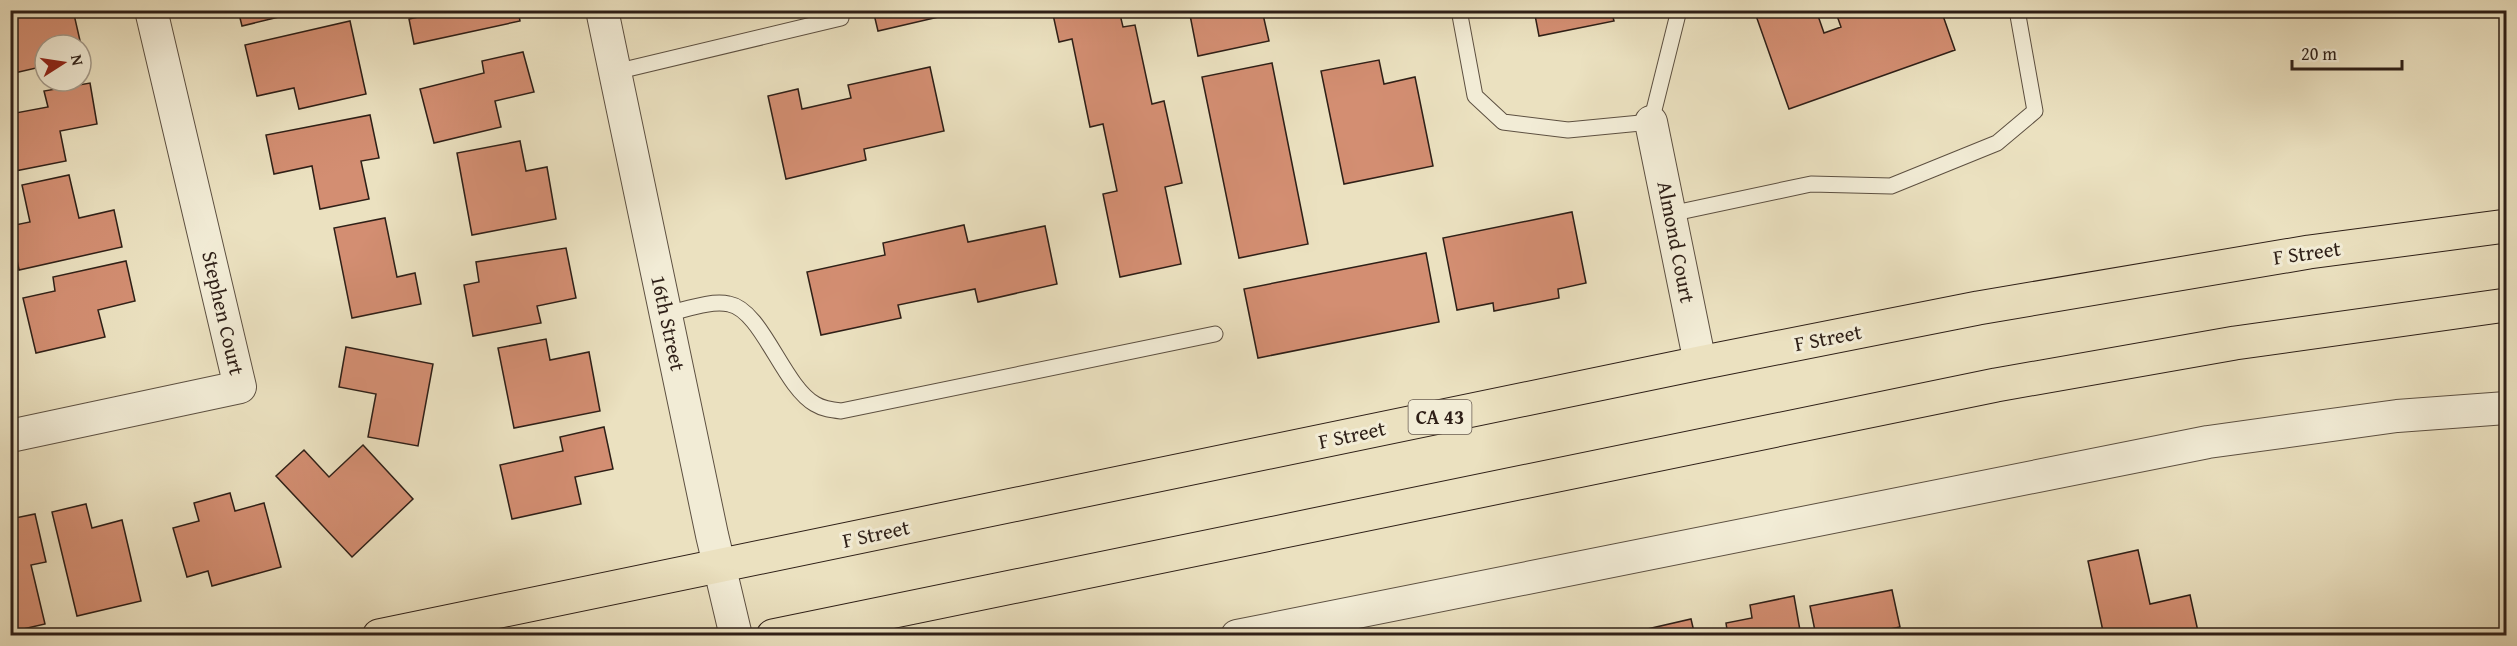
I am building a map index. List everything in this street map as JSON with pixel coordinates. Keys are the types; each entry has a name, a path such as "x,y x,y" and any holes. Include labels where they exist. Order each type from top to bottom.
{"main road":[{"name":"F Street","path":"379,636 1700,363 2095,287 2309,252 2506,226"},
{"path":"773,636 1996,385 2247,341 2506,304"}],"street":[{"name":"Stephen Court","path":"10,436 240,387 151,10"},
{"name":"16th Street","path":"602,10 719,566 736,636"},
{"name":"Almond Court","path":"1651,122 1700,363"},
{"path":"1237,636 2208,442 2397,416 2506,408"}],"lane":[{"path":"1459,10 1476,96 1503,122 1568,130 1651,122 1679,10"},
{"path":"1670,214 1811,184 1891,186 1997,143 2035,111 2017,10"},
{"path":"615,72 841,18"},
{"path":"666,314 717,304 730,304 740,309 751,318 799,390 813,404 841,411 1215,334"}],"building":[{"path":"10,10 48,10 48,13 73,10 78,33 33,33 33,69 10,74"},
{"path":"238,10 308,10 242,26"},
{"path":"427,10 518,10 520,21 414,44 409,19 428,15"},
{"path":"873,10 942,10 943,16 878,31"},
{"path":"1052,10 1119,10 1123,27 1135,25 1152,104 1164,101 1182,183 1165,187 1181,264 1120,277 1103,194 1117,191 1103,124 1090,127 1072,39 1059,42"},
{"path":"1189,10 1262,10 1269,41 1198,56"},
{"path":"1534,10 1611,10 1614,21 1539,36"},
{"path":"1754,10 1816,10 1824,33 1841,27 1835,10 1941,10 1955,50 1789,109"},
{"path":"350,21 366,94 299,109 294,88 257,96 245,45"},
{"path":"523,52 534,92 495,101 501,127 434,143 420,89 484,73 482,61"},
{"path":"1379,60 1384,84 1415,77 1433,166 1344,184 1321,71"},
{"path":"1272,63 1308,244 1239,258 1202,77"},
{"path":"930,67 944,131 864,149 866,160 786,179 768,96 798,89 802,109 851,98 848,85"},
{"path":"44,93 92,93 97,124 60,131 66,161 10,172 10,114 48,107"},
{"path":"370,115 379,158 361,161 369,199 320,209 312,166 274,174 266,135"},
{"path":"520,141 526,171 547,167 556,219 472,235 457,153"},
{"path":"69,175 79,218 114,210 122,247 19,270 10,226 30,222 22,185"},
{"path":"1572,212 1586,283 1558,289 1559,298 1494,311 1493,303 1457,310 1443,238"},
{"path":"385,218 397,277 415,273 421,304 352,318 334,228"},
{"path":"964,225 968,242 1045,226 1057,284 978,302 975,289 898,305 901,318 821,335 807,272 885,255 883,243"},
{"path":"566,248 576,298 537,306 541,323 473,336 464,285 479,282 476,262"},
{"path":"1426,253 1439,322 1258,358 1244,289"},
{"path":"126,261 135,301 98,310 105,337 36,353 23,298 55,291 53,277"},
{"path":"546,339 550,360 589,352 600,411 514,428 498,348"},
{"path":"346,347 433,364 418,446 368,437 376,394 339,387"},
{"path":"604,427 613,469 575,477 581,504 512,519 500,465 563,451 560,437"},
{"path":"363,445 413,499 352,557 276,476 304,450 329,477"},
{"path":"230,493 235,511 264,503 281,567 212,586 208,571 187,577 173,528 199,521 194,503"},
{"path":"86,504 92,528 122,520 141,601 77,616 52,512"},
{"path":"35,514 46,562 31,565 45,624 10,632 10,519"},
{"path":"2138,550 2150,604 2190,595 2199,636 2104,636 2088,561"},
{"path":"1892,590 1900,627 1880,631 1881,636 1816,636 1810,606"},
{"path":"1794,596 1801,636 1728,636 1726,623 1752,618 1750,605"},
{"path":"1691,619 1695,636 1617,636"}]}
